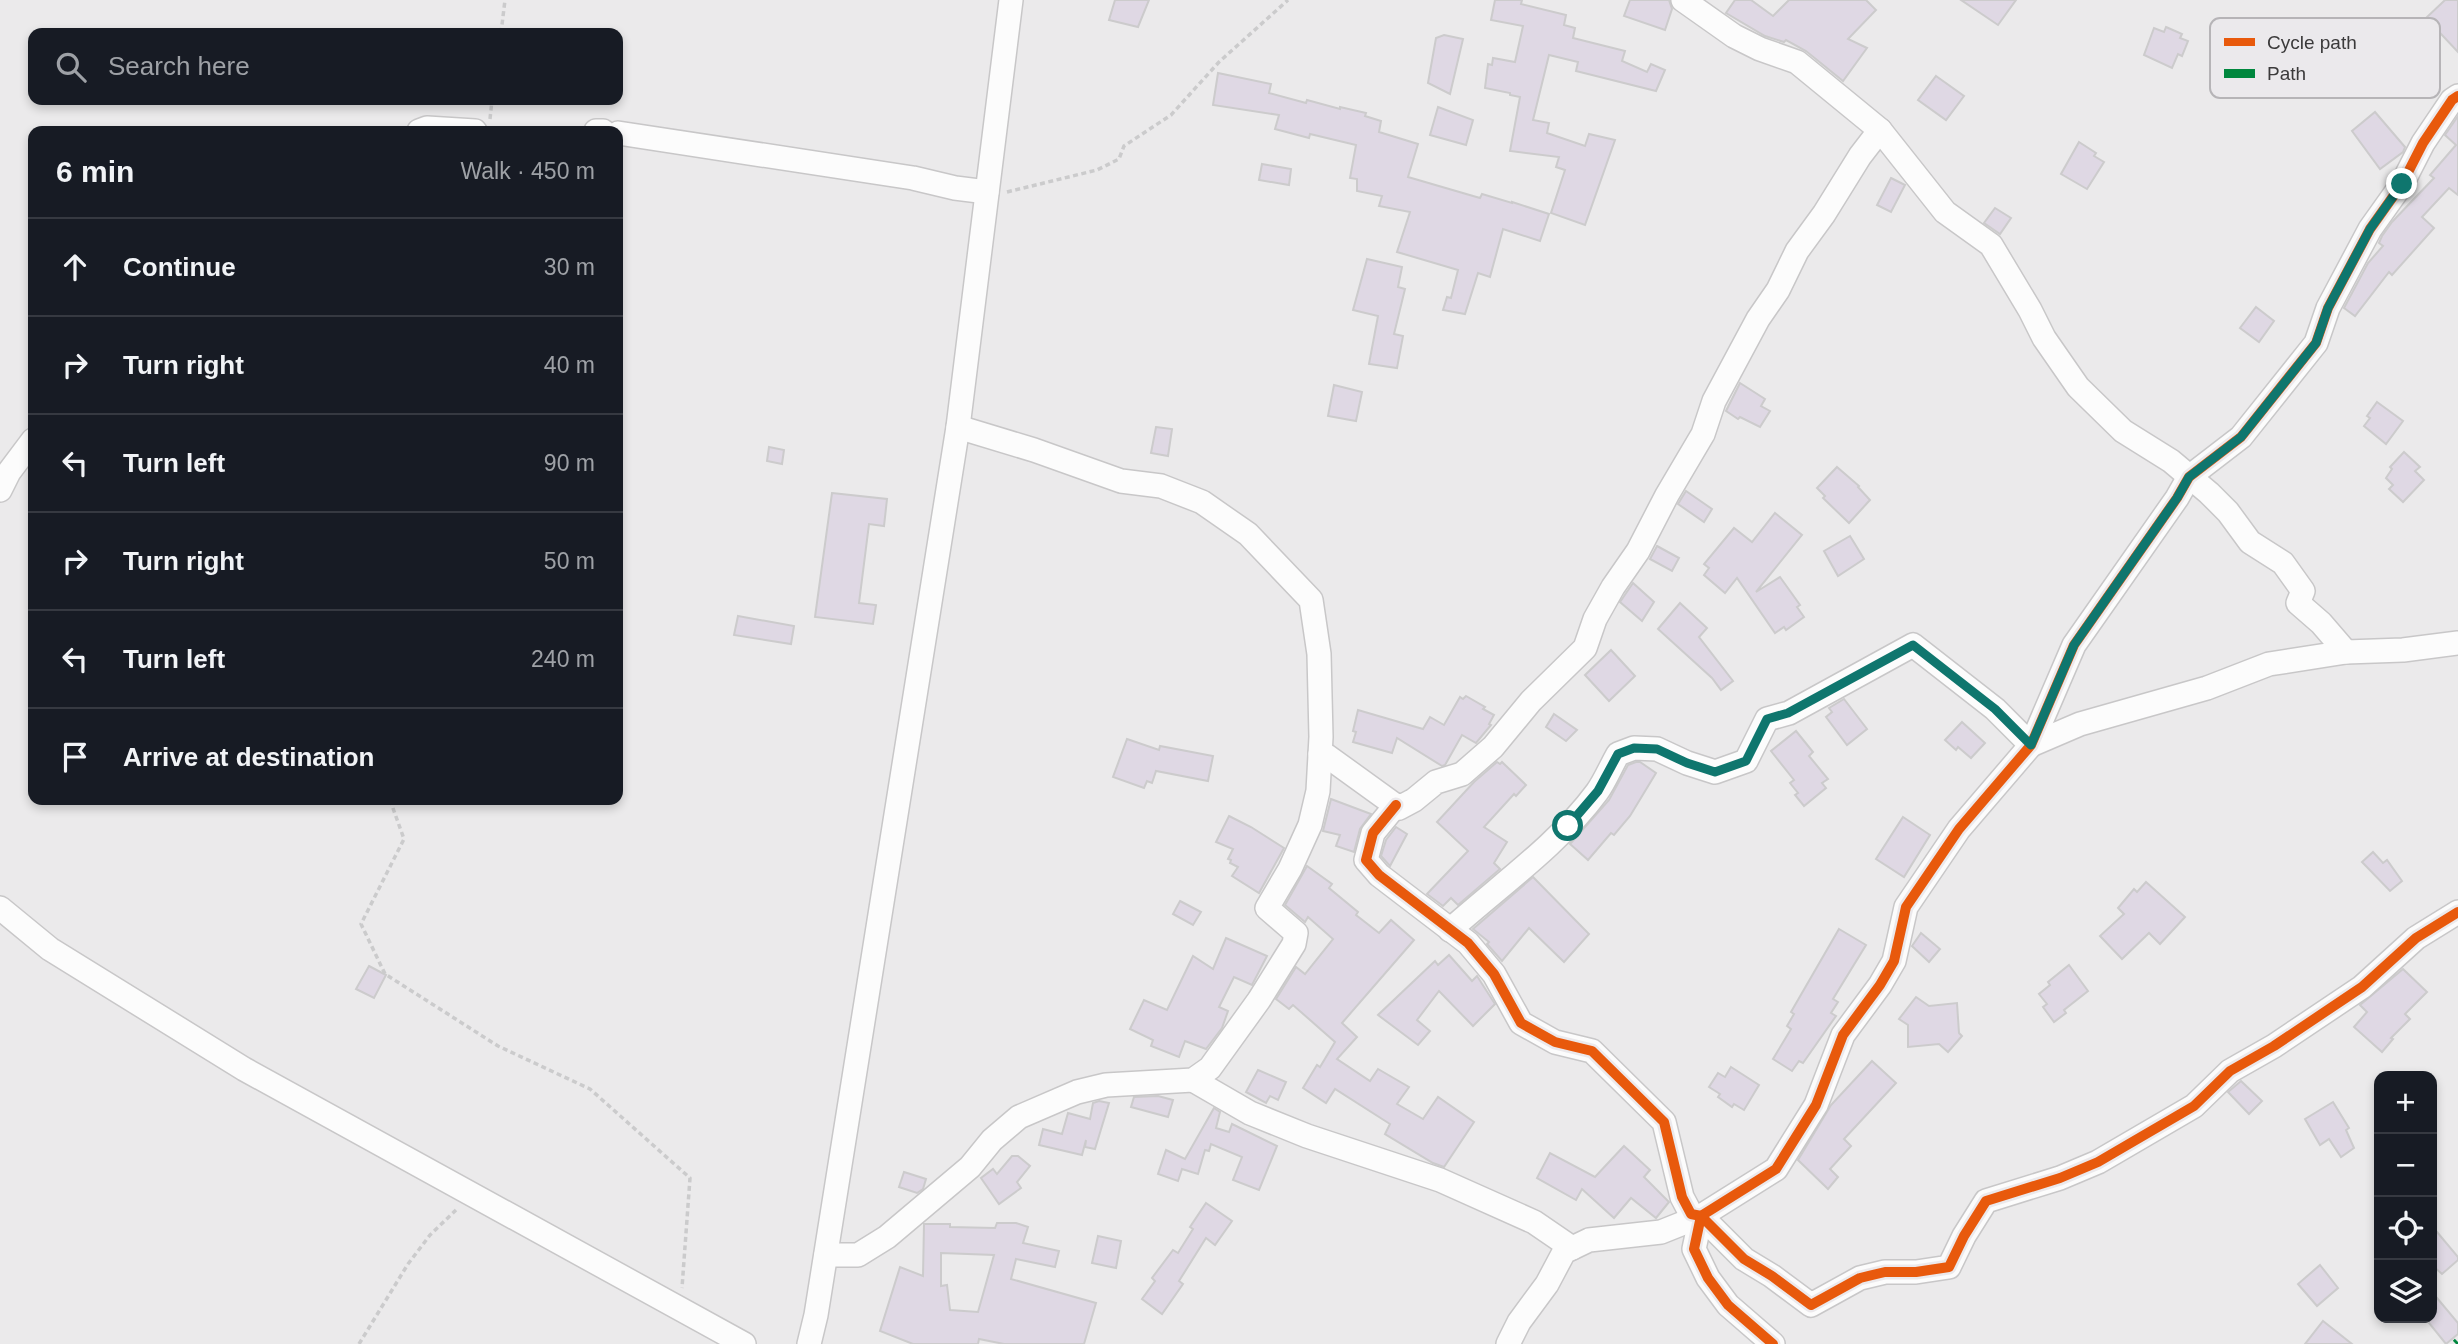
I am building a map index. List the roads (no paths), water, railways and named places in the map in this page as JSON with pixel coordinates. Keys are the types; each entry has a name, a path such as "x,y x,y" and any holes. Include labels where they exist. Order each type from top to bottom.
{"street":[{"path":"809,1344 826,1255 958,428 1011,0"},
{"path":"1683,0 1734,36 1797,62 1880,131 1945,212 1990,245 2057,358 2078,387 2123,431 2171,461 2228,512 2250,542 2283,563 2303,591 2298,603 2321,623 2346,652"},
{"path":"1508,1344 1519,1322 1547,1284 1564,1252 1589,1240 1661,1232 1701,1216 1776,1169 1816,1105 1843,1035 1894,961 1906,907 1959,828 2031,745 2074,645 2189,477 2241,437 2316,343 2328,308 2370,229 2402,184 2423,143 2452,100 2458,96"},
{"path":"1320,754 1327,756 1399,808 1436,782 1462,774 1493,747 1531,701 1585,648 1595,619 1638,551 1703,434 1714,401 1758,319 1778,290 1797,251 1860,156 1880,131"},
{"path":"623,133 987,192"},
{"path":"826,1255 858,1255 887,1237 970,1167 992,1140 1019,1117 1077,1092 1106,1085 1193,1080 1210,1068 1259,1000 1294,944 1296,933 1267,908 1290,869 1310,825 1318,791 1319,654 1311,600 1248,534 1202,502 1161,486 1121,481 1034,450 958,428"},
{"path":"0,490 9,472 28,447"},
{"path":"2031,745 2080,724 2207,688 2269,664 2346,652 2403,650 2458,643"},
{"path":"1450,930 1547,848 1598,791 1618,754 1634,748 1657,749 1715,772 1746,761 1767,719 1788,713 1913,645 1995,709 2031,745"},
{"path":"1396,805 1373,833 1366,860 1379,875 1468,943 1494,974 1507,1002 1521,1023 1555,1042 1591,1051 1664,1122 1682,1197 1691,1214 1701,1216 1744,1259 1773,1276 1811,1305 1860,1278 1885,1272 1916,1272 1949,1267 1986,1201 2060,1178 2098,1162 2194,1106 2230,1071 2274,1046 2362,987 2416,938 2458,912"},
{"path":"0,908 50,949 244,1069 744,1344"},
{"path":"1193,1080 1250,1113 1307,1136 1440,1180 1534,1222 1572,1248"},
{"path":"1701,1216 1694,1249 1708,1278 1728,1306 1773,1344"}]}
